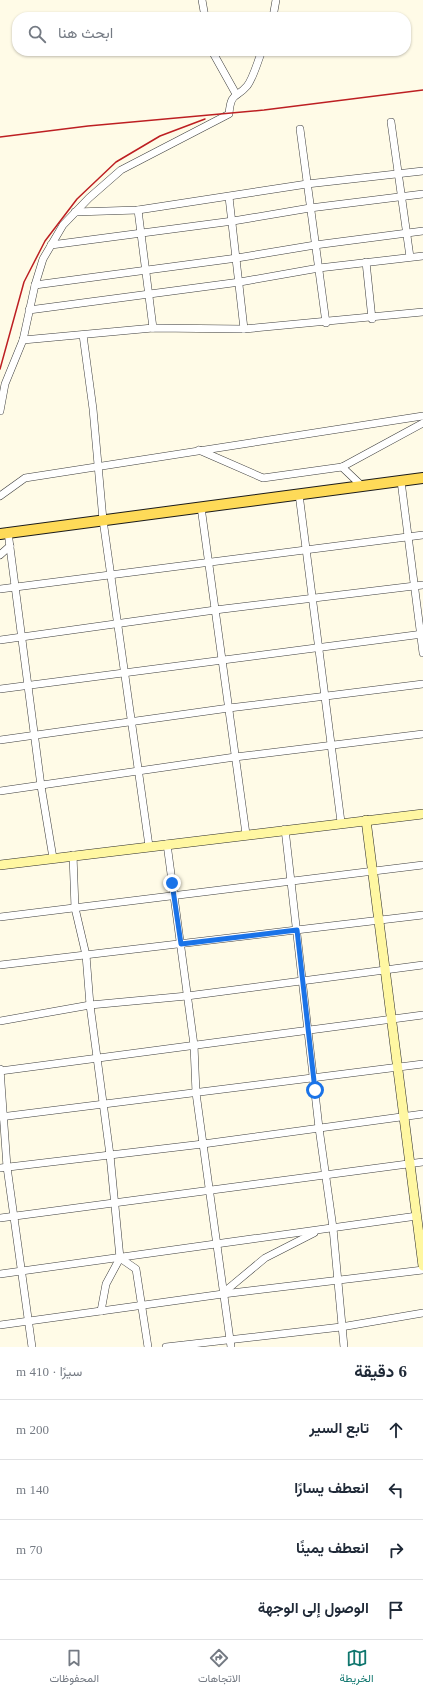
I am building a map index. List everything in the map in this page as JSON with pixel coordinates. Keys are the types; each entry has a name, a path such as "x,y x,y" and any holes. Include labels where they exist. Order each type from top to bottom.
{"main road":[{"path":"4,533 423,478"}],"street":[{"path":"202,0 204,12"},
{"path":"274,12 276,0"},
{"path":"215,56 236,94"},
{"path":"0,410 5,384 23,340 28,310 43,259 63,225 120,170 229,114 230,102 236,94 247,86 260,56"},
{"path":"391,122 410,257"},
{"path":"300,129 326,323"},
{"path":"75,212 138,210 307,184 398,173 423,172"},
{"path":"51,245 233,221 310,208 423,194"},
{"path":"229,197 240,282 244,329"},
{"path":"138,210 153,328"},
{"path":"35,285 237,258 315,245 423,232"},
{"path":"28,310 240,282 318,268 423,256"},
{"path":"366,262 372,318"},
{"path":"23,340 83,336 153,328 244,329 326,323 423,312"},
{"path":"83,336 93,409 103,520 149,846"},
{"path":"0,496 25,478 98,465 423,416"},
{"path":"199,450 263,478 342,467 423,422"},
{"path":"342,467 362,486"},
{"path":"401,481 414,586 422,634 423,653"},
{"path":"299,494 341,822"},
{"path":"201,507 246,834"},
{"path":"4,533 10,546 41,786 53,858"},
{"path":"0,589 423,535"},
{"path":"0,555 10,546"},
{"path":"0,640 215,610 423,585"},
{"path":"0,689 422,634"},
{"path":"0,740 229,708 423,684"},
{"path":"0,792 138,770 331,744 423,734"},
{"path":"0,865 341,822 423,814"},
{"path":"366,820 410,1164 418,1212 423,1266"},
{"path":"285,829 319,1128 333,1228 336,1280 344,1347"},
{"path":"167,844 194,1045 196,1093 231,1347"},
{"path":"73,856 75,908 86,955 90,1005 104,1104 120,1258 106,1284 101,1311"},
{"path":"0,918 423,865"},
{"path":"0,965 423,915"},
{"path":"0,1021 90,1005 187,996 423,965"},
{"path":"32,1347 27,1322 15,1216 4,1168 0,1070 423,1015"},
{"path":"2,1117 423,1064"},
{"path":"4,1168 203,1144 423,1114"},
{"path":"0,1218 423,1162"},
{"path":"0,1274 333,1228 418,1212"},
{"path":"223,1294 265,1258 319,1230"},
{"path":"120,1258 136,1269 143,1305 148,1347"},
{"path":"0,1325 223,1294 423,1270"},
{"path":"166,1347 230,1338 341,1327 423,1313"}],"railway":[{"path":"0,137 88,126 264,110 423,90"},
{"path":"0,369 24,282 45,241 77,199 116,162 160,136 205,119"}],"route":[{"path":"172,883 181,944 297,930 315,1090"}]}
